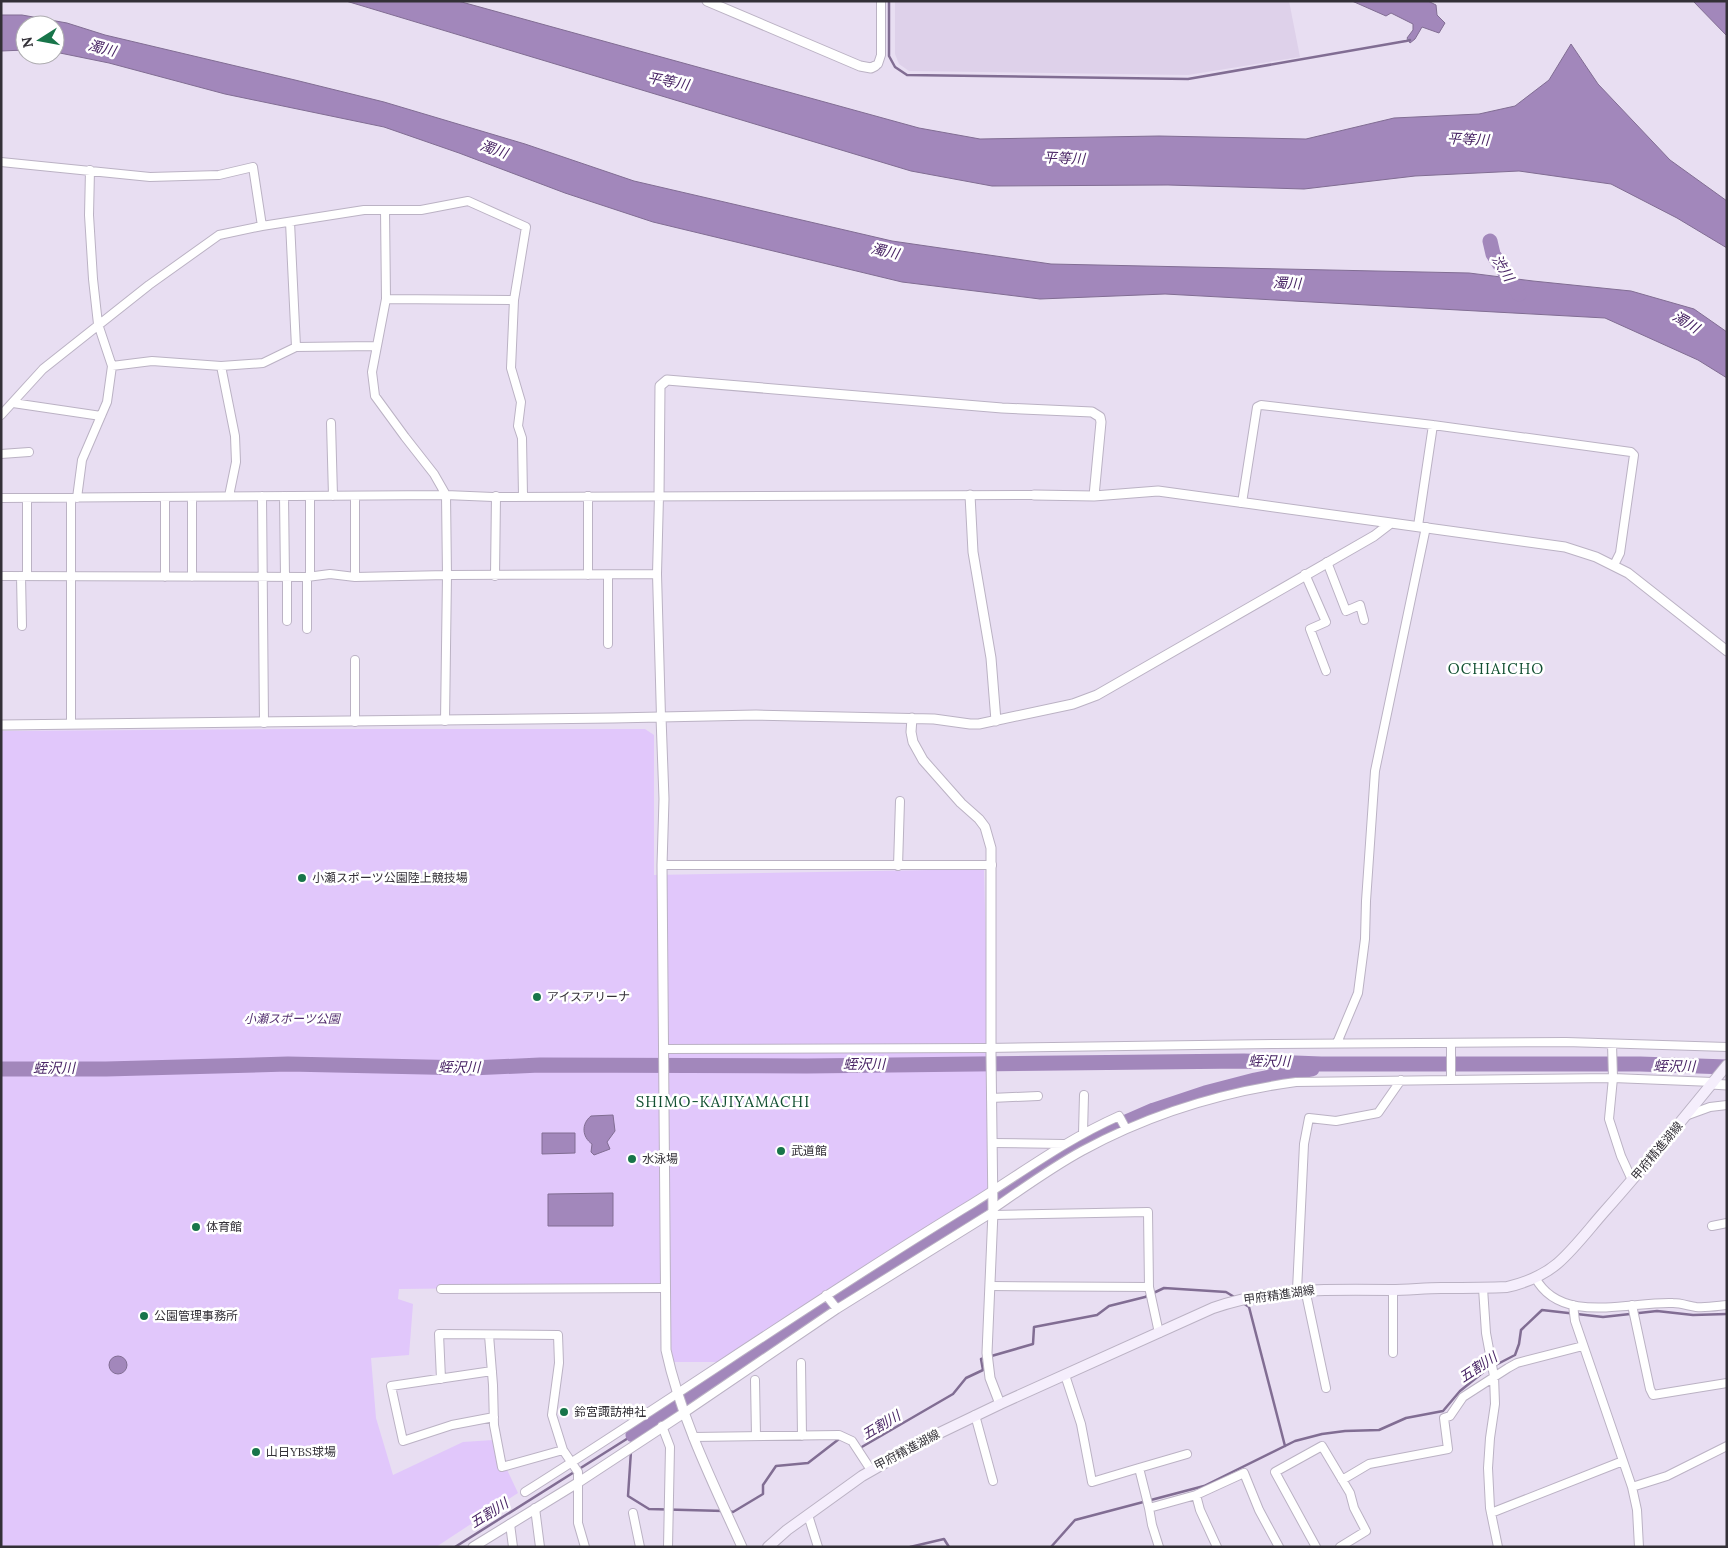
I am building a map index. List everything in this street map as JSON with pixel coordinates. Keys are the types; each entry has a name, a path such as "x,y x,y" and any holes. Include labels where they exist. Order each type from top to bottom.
{"main road":[{"name":"甲府精進湖線","path":"768,1547 787,1530 871,1470 927,1439 975,1415 1213,1308 1245,1298 1301,1290 1506,1287 1521,1284 1535,1277 1557,1264 1570,1251 1632,1180 1727,1065"}],"street":[{"path":"707,1 860,66 872,68 878,64 881,55 881,1"},
{"path":"1,162 150,177 218,175 253,167 262,226"},
{"path":"71,724 71,577 74,498 82,460 107,402 112,366 98,324 89,215 90,170"},
{"path":"1,415 43,369 98,324 220,235 262,226 364,210 421,210 468,201 526,227 514,300 511,368 521,402 518,426 522,438 523,496"},
{"path":"385,210 386,299 372,372 375,396 434,474 446,495 445,720"},
{"path":"290,222 296,347"},
{"path":"386,299 514,300"},
{"path":"112,366 152,361 220,366 263,363 296,347 377,346"},
{"path":"220,366 235,436 236,462 229,496"},
{"path":"742,1547 693,1437 678,1396 666,1350 662,865 664,799 657,574 660,386 668,380 964,405 1092,412 1100,417 1101,422 1094,496"},
{"path":"13,403 101,416"},
{"path":"1242,503 1257,407 1261,405 1433,425 1631,452 1634,455 1620,553 1614,566"},
{"path":"331,423 333,496"},
{"path":"1337,1043 1358,993 1365,939 1375,771 1422,526 1433,425"},
{"path":"1,454 28,452"},
{"path":"1,498 446,495 919,497 970,495 1094,496 1158,492 1422,526 1565,548 1596,557 1628,573 1727,651"},
{"path":"970,495 973,552 991,658 996,721"},
{"path":"262,496 264,723"},
{"path":"284,496 287,621"},
{"path":"307,629 310,496"},
{"path":"355,496 355,577"},
{"path":"495,576 496,496"},
{"path":"588,496 588,575"},
{"path":"165,497 165,577"},
{"path":"192,497 192,577"},
{"path":"22,626 27,498"},
{"path":"1,725 355,722 756,715 934,718 970,724 996,721 1073,704 1097,695 1374,536 1391,523"},
{"path":"1327,562 1346,611 1360,606 1364,620"},
{"path":"1,576 308,577 330,574 355,577 424,577 447,575 657,574"},
{"path":"1305,574 1326,622 1310,629 1326,671"},
{"path":"608,575 608,644"},
{"path":"355,660 355,722"},
{"path":"912,718 911,732 923,760 961,803 979,819 985,827 991,848 993,1211 987,1353 990,1378 1000,1404"},
{"path":"898,866 900,801"},
{"path":"662,865 992,865"},
{"path":"663,1052 991,1051 1337,1043 1451,1046 1727,1047"},
{"path":"1451,1046 1451,1077"},
{"path":"1612,1046 1613,1077 1609,1119 1620,1156 1632,1180"},
{"path":"473,1547 535,1508 578,1477 637,1443 837,1309 993,1211 1054,1167 1126,1129 1225,1095 1296,1082 1451,1077 1613,1077 1713,1082 1727,1085"},
{"path":"1326,1388 1301,1290 1304,1144 1308,1118 1336,1120 1378,1113 1400,1080"},
{"path":"1083,1133 1084,1095"},
{"path":"991,1098 1038,1096"},
{"path":"1686,1116 1695,1111 1727,1105"},
{"path":"525,1492 573,1464 678,1396 826,1294 992,1192 1064,1144 1119,1116 1126,1129"},
{"path":"992,1143 1064,1144"},
{"path":"993,1211 1148,1212 1149,1288 1159,1333"},
{"path":"1712,1226 1727,1223"},
{"path":"1535,1277 1539,1285 1550,1296 1573,1305 1601,1308 1674,1303 1699,1307 1727,1305"},
{"path":"990,1286 1149,1288"},
{"path":"441,1289 665,1288"},
{"path":"1483,1288 1486,1333 1494,1376 1495,1404 1488,1468 1491,1513 1498,1547"},
{"path":"1393,1290 1393,1353"},
{"path":"826,1294 837,1309"},
{"path":"1573,1305 1575,1321 1632,1487 1637,1510 1639,1547"},
{"path":"1632,1305 1650,1389 1653,1395 1727,1383"},
{"path":"441,1379 439,1334 558,1335 559,1363 552,1415 563,1450 573,1464 578,1477 578,1522 585,1547"},
{"path":"490,1335 494,1417 502,1467 563,1450"},
{"path":"1342,1480 1369,1464 1448,1449 1444,1418 1450,1416 1463,1397 1494,1376 1517,1364 1584,1346"},
{"path":"801,1363 802,1436"},
{"path":"492,1371 391,1386 403,1441 452,1424 494,1417"},
{"path":"1065,1375 1081,1424 1092,1482 1187,1454"},
{"path":"755,1380 756,1436"},
{"path":"975,1415 993,1481"},
{"path":"662,1426 670,1447 668,1547"},
{"path":"693,1437 839,1435 852,1441 871,1470"},
{"path":"1316,1547 1275,1472 1322,1446 1350,1493 1354,1508 1366,1531 1340,1547"},
{"path":"1632,1487 1667,1476 1727,1446"},
{"path":"1491,1513 1623,1461"},
{"path":"1139,1468 1159,1547"},
{"path":"1149,1508 1196,1495 1244,1473 1258,1510 1279,1547"},
{"path":"1196,1495 1200,1510 1217,1547"},
{"path":"535,1508 540,1547"},
{"path":"633,1513 640,1547"},
{"path":"808,1515 818,1547"},
{"path":"510,1524 513,1547"}],"shaded area":[{"path":"895,1 1289,1 1300,57 1188,75 909,71 899,64 895,54"}],"green space":[{"name":"小瀬スポーツ公園","path":"645,729 654,735 654,875 984,869 992,1191 727,1362 673,1362 668,1286 399,1289 398,1299 413,1304 409,1355 371,1358 376,1418 393,1475 463,1442 493,1440 518,1493 436,1547 1,1547 1,731"}],"water":[{"name":"平等川","path":"346,1 458,1 919,128 980,139 1159,136 1306,139 1394,118 1479,114 1515,106 1549,80 1571,44 1598,84 1670,160 1727,201 1727,248 1677,218 1611,184 1519,171 1415,176 1304,189 1168,185 992,186 911,171"},
{"path":"1352,1 1428,1 1436,5 1437,15 1445,23 1439,33 1422,27 1415,39 1410,43 1407,38 1413,30 1413,24 1391,13 1386,16"},
{"path":"1693,1 1727,1 1727,36"},
{"path":"1,15 15,15 15,50 1,51"},
{"name":"濁川","path":"65,23 105,35 384,102 525,144 634,181 892,241 1051,264 1469,273 1631,291 1694,309 1727,332 1727,378 1698,360 1605,318 1165,294 1040,299 902,282 653,222 565,193 384,127 225,94 109,63 65,54"},
{"path":"613,1115 615,1131 607,1142 610,1149 594,1155 591,1152 592,1144 586,1138 584,1127 591,1116"},
{"path":"542,1133 575,1133 575,1153 542,1154"},
{"path":"613,1193 613,1226 548,1226 548,1194"},
{"path":"118,1356 124,1359 127,1365 124,1371 118,1374 112,1371 109,1365 112,1359"}],"waterway":[{"path":"889,1 889,56 895,67 907,75 1188,79 1410,40"},
{"name":"渋川","path":"1490,241 1493,254 1519,294"},
{"name":"蛭沢川","path":"1,1069 106,1069 288,1064 471,1068 540,1065 807,1066 1244,1061 1321,1064 1640,1064 1727,1067"},
{"path":"633,1435 995,1196 1115,1127 1154,1110 1205,1093 1255,1080 1312,1069"},
{"name":"五割川","path":"860,1448 953,1394 966,1378 983,1370 981,1359 1033,1344 1034,1327 1097,1315 1109,1306 1145,1297 1164,1288 1226,1292 1236,1298"},
{"name":"五割川","path":"1243,1303 1249,1307 1285,1446"},
{"name":"五割川","path":"1051,1547 1075,1520 1204,1486 1295,1441 1322,1434 1379,1430 1406,1418 1443,1411 1460,1391 1486,1370 1515,1355 1521,1330 1542,1310 1603,1317 1657,1311 1693,1315 1727,1314"},
{"name":"五割川","path":"455,1547 633,1435 632,1445"},
{"name":"五割川","path":"729,1511 733,1512 763,1494 763,1485 776,1466 808,1463 839,1439"},
{"name":"五割川","path":"631,1451 628,1496 649,1509 724,1511"},
{"name":"五割川","path":"910,1547 944,1539 949,1547"}],"place":[{"name":"小瀬スポーツ公園陸上競技場","path":"302,878"},
{"name":"アイスアリーナ","path":"537,997"},
{"name":"武道館","path":"781,1151"},
{"name":"水泳場","path":"632,1159"},
{"name":"体育館","path":"196,1227"},
{"name":"公園管理事務所","path":"144,1316"},
{"name":"鈴宮諏訪神社","path":"564,1412"},
{"name":"山日YBS球場","path":"256,1452"}],"district":[{"name":"OCHIAICHO","path":"1496,669"},
{"name":"SHIMO-KAJIYAMACHI","path":"723,1102"}]}
